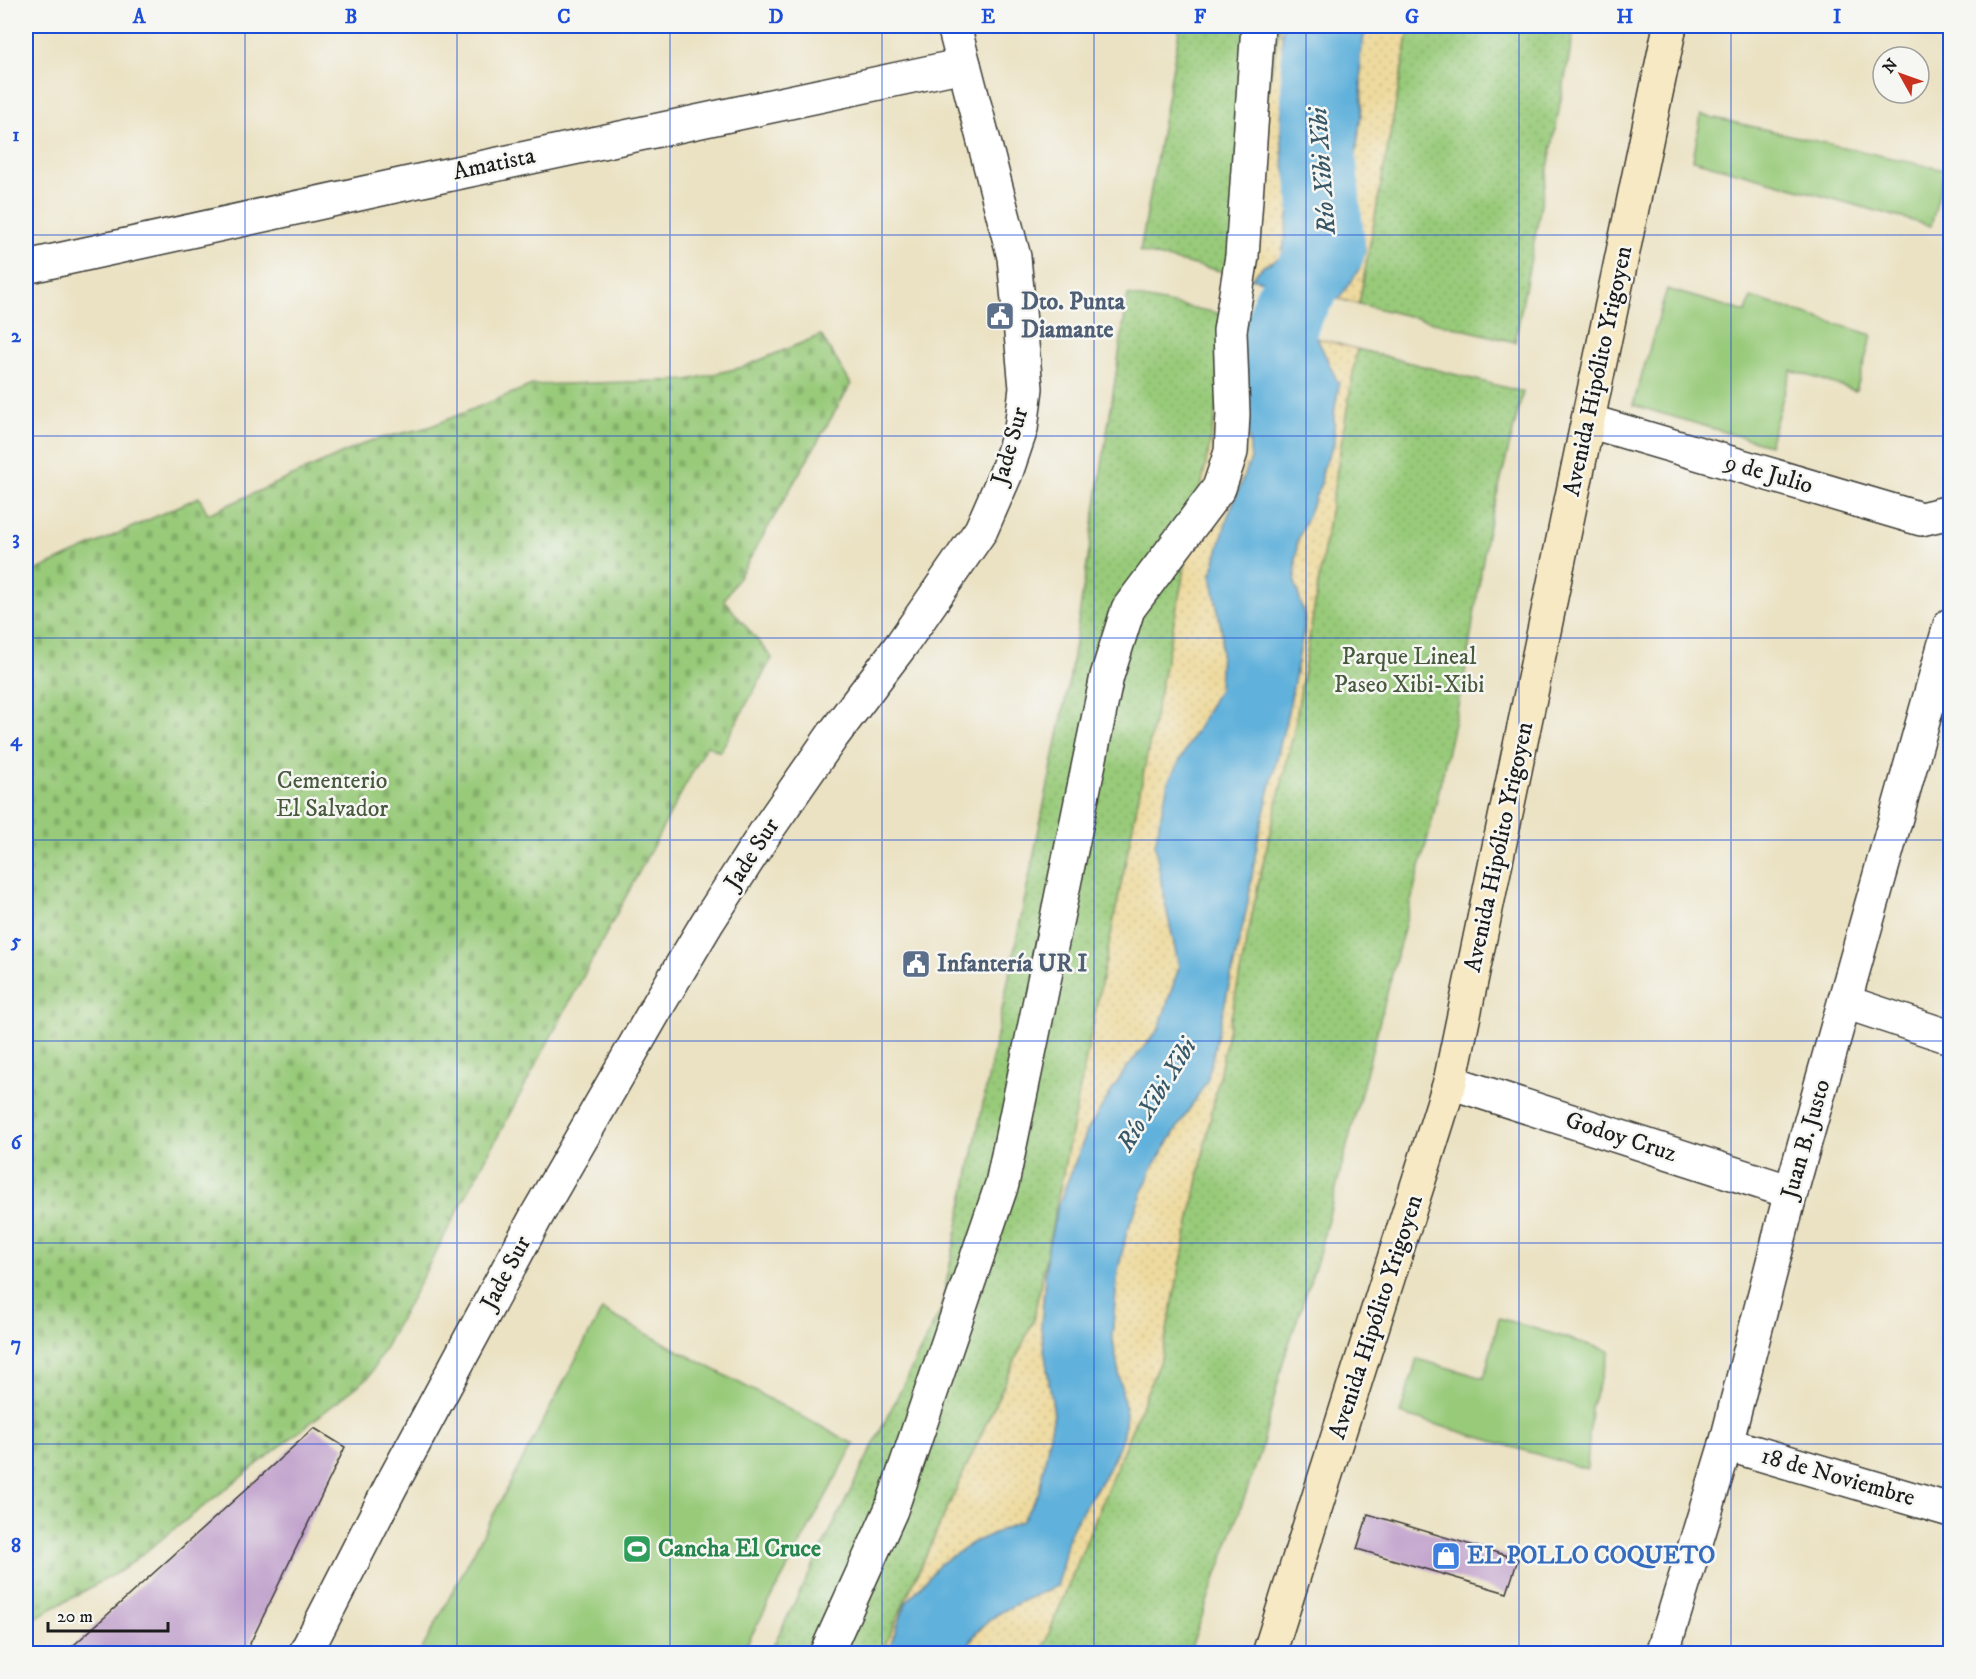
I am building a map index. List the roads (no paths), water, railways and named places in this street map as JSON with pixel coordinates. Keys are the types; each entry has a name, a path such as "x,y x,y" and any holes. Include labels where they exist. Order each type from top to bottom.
{"main road":[{"name":"Avenida Hipólito Yrigoyen","path":"1269,1653 1450,1082 1670,26"}],"street":[{"name":"Jade Sur","path":"304,1653 536,1217 677,972 767,830 833,735 902,644 981,530 1006,473 1020,429 1026,388 1014,257 954,26"},
{"path":"826,1653 891,1510 1002,1184 1107,676 1128,609 1219,488 1232,452 1230,331 1242,256 1258,26"},
{"name":"Amatista","path":"26,267 420,180 964,65"},
{"name":"9 de Julio","path":"1588,422 1921,519 1950,512"},
{"name":"Juan B. Justo","path":"1662,1653 1726,1444 1791,1192 1950,625"},
{"path":"1845,1002 1950,1037"},
{"name":"Godoy Cruz","path":"1450,1082 1791,1192"},
{"name":"18 de Noviembre","path":"1726,1444 1950,1510"}],"water":[{"path":"1284,26 1366,26 1360,57 1362,106 1353,200 1361,219 1365,252 1359,270 1338,299 1251,278 1265,265 1282,257 1291,198 1283,160 1281,128 1282,32"},
{"path":"1245,320 1317,338 1339,385 1334,413 1334,443 1323,469 1321,483 1297,542 1295,582 1304,615 1304,628 1290,703 1258,838 1247,907 1207,1081 1152,1168 1127,1231 1118,1270 1112,1335 1126,1414 1120,1444 1107,1471 1071,1530 1057,1586 1016,1604 991,1619 971,1640 965,1653 887,1654 906,1603 940,1564 974,1542 1022,1521 1039,1492 1054,1414 1041,1328 1047,1252 1058,1206 1088,1129 1125,1070 1159,1029 1179,967 1155,844 1168,782 1219,689 1222,633 1211,575 1228,516 1251,459 1240,343"}],"waterway":[{"name":"Río Xibi Xibi","path":"1284,427 1276,343 1289,305 1329,249 1317,95 1318,51 1323,26"}],"place":[{"name":"Dto. Punta Diamante","path":"1000,316"},
{"name":"Infantería UR I","path":"916,964"},
{"name":"Cancha El Cruce","path":"637,1549"},
{"name":"EL POLLO COQUETO","path":"1446,1556"}],"park label":[{"name":"Parque Lineal Paseo Xibi-Xibi","path":"1409,671"},
{"name":"Cementerio El Salvador","path":"332,795"}]}
